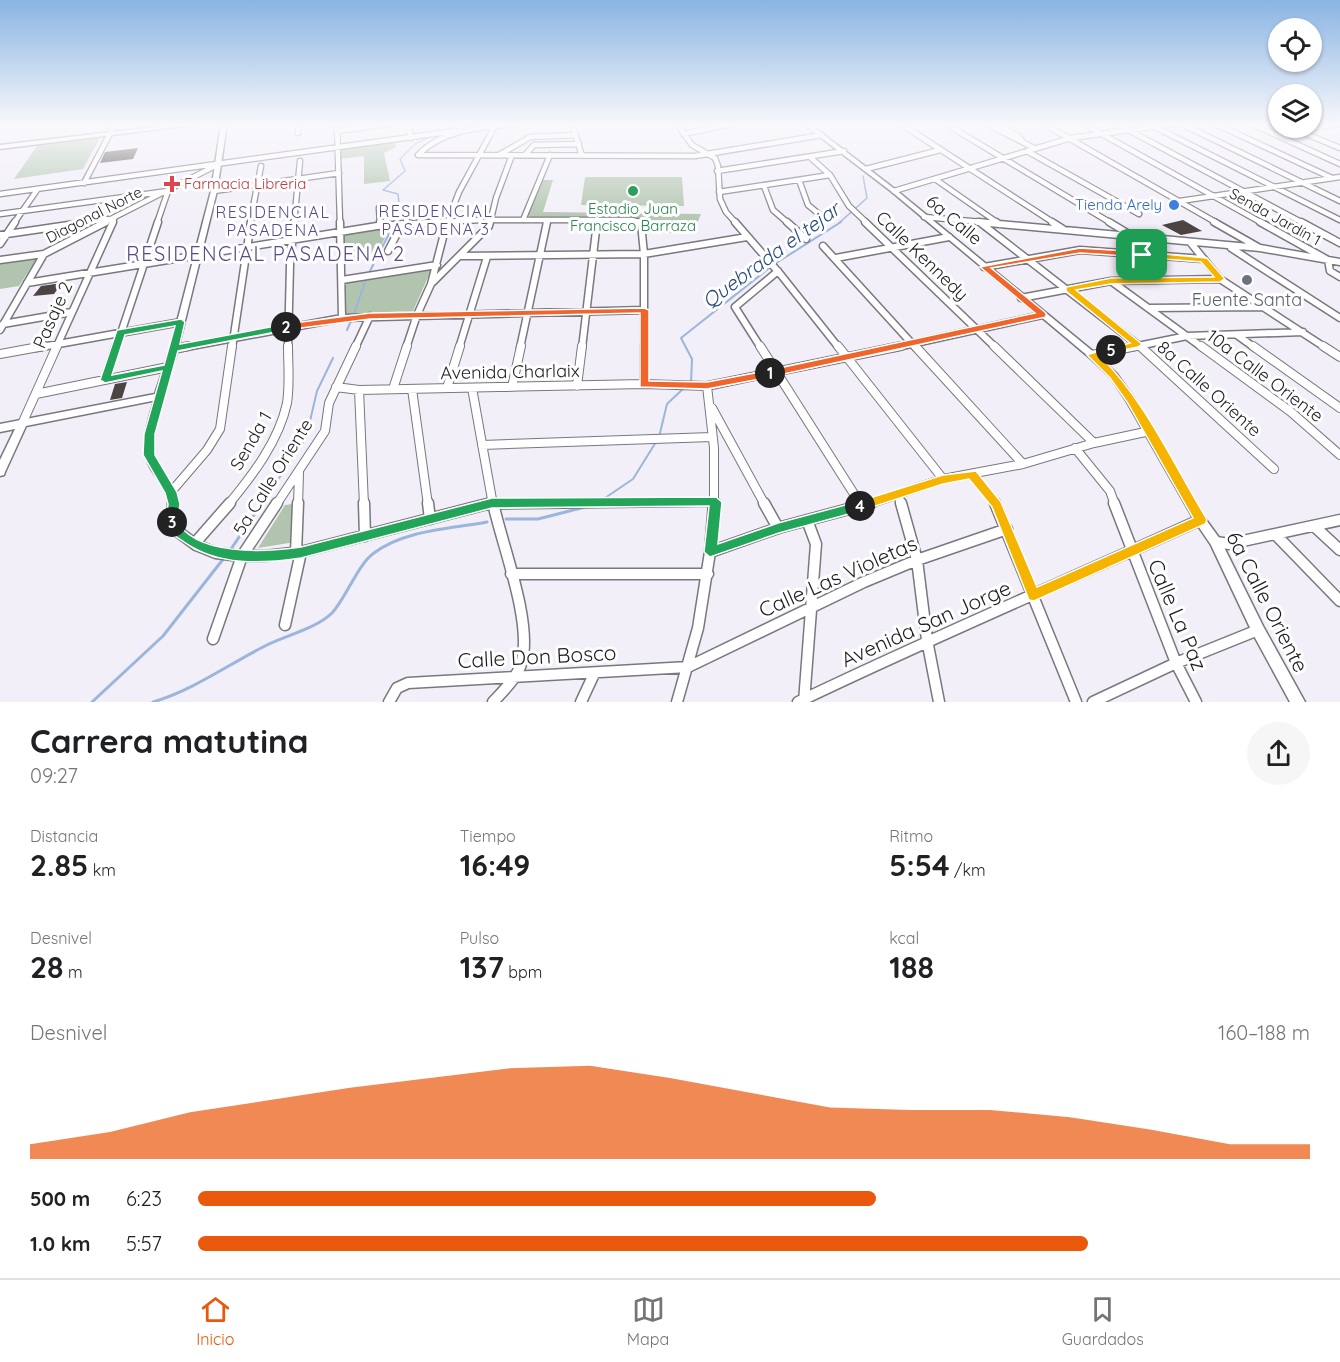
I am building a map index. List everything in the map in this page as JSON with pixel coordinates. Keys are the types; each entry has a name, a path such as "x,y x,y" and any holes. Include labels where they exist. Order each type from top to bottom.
{"street":[{"path":"84,183 98,157"},
{"path":"219,157 214,191 181,322 149,434 149,455 171,492 175,508 172,518 173,528 204,549 238,556 272,557 298,553 492,503 716,502"},
{"path":"0,194 272,157"},
{"path":"338,157 342,318"},
{"path":"393,389 417,315 431,284 447,222 477,157"},
{"path":"431,284 489,226 496,198 511,157"},
{"path":"523,220 549,157"},
{"path":"712,157 715,158 719,192 726,212 775,267 943,479"},
{"path":"717,171 810,157"},
{"name":"Calle Kennedy","path":"810,157 830,175 854,211 1094,443"},
{"name":"6a Calle","path":"851,157 1092,355 1114,376 1150,431 1200,520"},
{"path":"866,169 914,157"},
{"path":"952,157 1064,230"},
{"path":"894,191 1006,157"},
{"path":"1037,157 1139,214"},
{"path":"1103,157 1260,248"},
{"name":"Senda Jardín 1","path":"1143,157 1328,260"},
{"path":"1178,157 1340,243"},
{"path":"1214,157 1340,220"},
{"path":"1250,157 1340,201"},
{"path":"1287,157 1340,181"},
{"path":"1324,157 1340,164"},
{"path":"1001,158 1133,236"},
{"path":"298,179 300,161"},
{"name":"Diagonal Norte","path":"44,254 218,164"},
{"path":"171,492 207,450 220,429 246,247 261,166"},
{"path":"214,191 339,173"},
{"path":"719,192 830,175"},
{"path":"1180,201 1340,177"},
{"path":"935,178 999,224"},
{"name":"Senda 1","path":"195,543 231,502 283,421 288,402 290,265 298,179"},
{"path":"799,180 808,205 825,219"},
{"path":"764,186 773,210 806,239"},
{"path":"0,244 3,234 37,190"},
{"path":"0,214 168,191 105,380"},
{"path":"379,208 381,226"},
{"path":"388,251 408,211"},
{"path":"924,217 1260,248 1340,262"},
{"path":"3,234 114,219"},
{"name":"Pasaje 2","path":"21,424 114,219"},
{"path":"491,220 597,219 632,220 641,223 644,254 644,384"},
{"path":"577,386 597,219"},
{"path":"27,283 381,226 481,220"},
{"path":"512,387 547,220"},
{"name":"8a Calle Oriente","path":"980,223 1138,344 1274,469"},
{"path":"460,256 644,254 747,237"},
{"path":"836,258 949,237"},
{"path":"1190,242 1220,279 1340,357"},
{"path":"823,246 1023,464"},
{"path":"1229,246 1340,318"},
{"path":"984,267 1080,250 1204,259"},
{"path":"0,260 44,254"},
{"path":"1,326 44,254"},
{"path":"447,388 487,257"},
{"path":"1328,260 1330,271 1340,277"},
{"path":"342,280 437,265"},
{"path":"775,267 735,307 862,506"},
{"path":"1022,298 1111,281 1220,279"},
{"name":"10a Calle Oriente","path":"1111,281 1291,412 1340,455"},
{"path":"1148,308 1264,307"},
{"path":"174,349 342,318 644,310"},
{"path":"1,326 72,312"},
{"name":"Avenida Charlaix","path":"336,387 359,390 644,384 707,386 845,356 914,344 976,328 1042,315"},
{"name":"5a Calle Oriente","path":"213,639 238,556 299,473 325,431 329,403 370,316"},
{"path":"0,354 181,322"},
{"path":"1092,355 1187,336 1303,332"},
{"path":"1237,335 1340,408"},
{"path":"36,394 168,367"},
{"path":"677,702 688,667 708,574 716,502 711,406 707,386"},
{"path":"472,388 492,503 511,574 524,644 522,662 514,678 493,702"},
{"path":"412,389 426,520"},
{"path":"359,390 364,536"},
{"path":"0,428 159,397"},
{"path":"711,406 778,528"},
{"path":"0,472 21,424"},
{"path":"710,552 778,528 862,506 943,479 1023,464 1094,443 1150,431"},
{"path":"482,445 712,437"},
{"name":"Calle La Paz","path":"1075,448 1110,491 1131,551 1176,663 1196,702"},
{"path":"285,625 298,553 299,473"},
{"path":"971,474 997,505 1076,702"},
{"path":"898,494 917,560 927,640 939,702"},
{"path":"802,701 816,544 807,520"},
{"name":"6a Calle Oriente","path":"1200,520 1216,542 1258,630 1298,702"},
{"name":"Avenida San Jorge","path":"802,701 927,640 1034,595 1200,520"},
{"path":"1216,542 1229,544 1340,520"},
{"path":"1314,526 1340,550"},
{"name":"Calle Las Violetas","path":"688,667 812,606 917,560 1007,529"},
{"path":"1275,534 1340,601"},
{"path":"511,574 708,574"},
{"path":"1093,702 1176,663 1258,630"},
{"name":"Calle Don Bosco","path":"391,698 397,688 408,683 688,667"},
{"path":"581,702 594,674"}],"green space":[{"path":"30,157 90,157 83,169 14,179"},
{"path":"364,157 385,157 390,181 364,184"},
{"name":"Estadio Juan Francisco Barraza","path":"585,177 682,177 684,206 581,205"},
{"path":"542,180 553,180 543,212 701,214 695,228 677,233 647,233 644,221 638,219 530,217 528,215"},
{"path":"392,225 377,253 342,259 341,232"},
{"path":"33,257 36,260 19,286 0,289 0,263"},
{"path":"432,268 413,311 346,314 345,281"},
{"path":"293,504 295,542 258,548 285,505"}],"building":[{"path":"103,157 134,157 133,159 100,163"},
{"path":"1183,220 1202,231 1181,235 1162,225"},
{"path":"62,283 54,294 33,296 41,286"},
{"path":"127,382 122,398 110,400 115,384"}],"waterway":[{"path":"394,223 399,203 398,194 383,190 405,171 400,159 402,157"},
{"name":"Quebrada el tejar","path":"839,223 867,198 863,176"},
{"path":"369,273 395,222"},
{"name":"Quebrada el tejar","path":"691,383 692,359 681,338 773,265 841,222"},
{"path":"354,314 366,279"},
{"path":"347,330 351,321"},
{"path":"261,505 306,438 317,391 333,358"},
{"name":"Quebrada el tejar","path":"659,437 667,404 684,388"},
{"name":"Quebrada el tejar","path":"602,500 633,479 656,442"},
{"path":"229,552 262,503"},
{"name":"Quebrada el tejar","path":"506,519 538,519 589,506"},
{"name":"Quebrada el tejar","path":"153,702 182,691 263,647 325,619 337,607 368,558 386,545 413,535 487,522"},
{"path":"92,702 163,636 224,558"}],"place":[{"name":"Farmacia Libreria","path":"172,184"},
{"name":"Estadio Juan Francisco Barraza","path":"633,191"},
{"name":"Tienda Arely","path":"1174,205"},
{"name":"Fuente Santa","path":"1247,280"}],"district":[{"name":"RESIDENCIAL PASADENA 3","path":"436,220"},
{"name":"RESIDENCIAL PASADENA","path":"273,221"},
{"name":"RESIDENCIAL PASADENA 2","path":"266,254"}],"route":[{"path":"1142,255 1080,250 984,267 1042,315 976,328 914,344 845,356 707,386 644,384 644,310 342,318 174,349 168,367 105,380 121,332 181,322 174,349 149,434 149,455 171,492 175,508 172,518 173,528 204,549 242,556 272,557 301,552 492,503 716,502 710,552 778,528 862,506 943,479 971,474 997,505 1034,595 1200,520 1131,400 1114,376 1092,355 1138,344 1069,289 1111,281 1220,279 1204,259 1142,255"}]}
